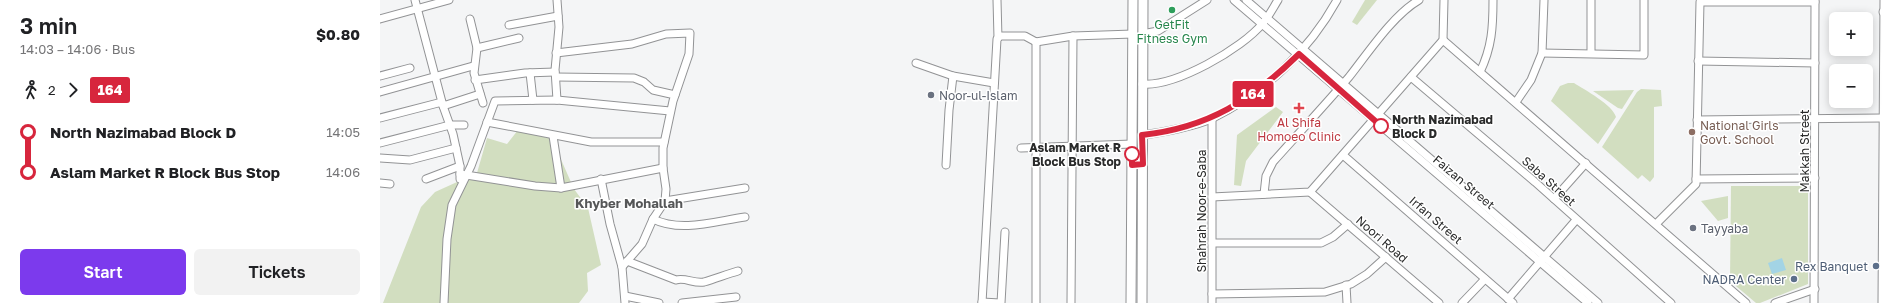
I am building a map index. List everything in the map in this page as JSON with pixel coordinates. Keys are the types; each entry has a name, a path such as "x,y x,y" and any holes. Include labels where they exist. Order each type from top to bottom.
{"main road":[{"path":"1133,0 1142,84 1142,303"},
{"path":"1131,303 1132,144 1137,34 1143,0"},
{"path":"1132,165 1143,164"}],"street":[{"path":"415,0 462,172"},
{"path":"380,19 449,0"},
{"path":"557,100 556,53 559,0"},
{"path":"997,0 998,38 996,41 982,302 1000,303 1005,232"},
{"path":"998,38 1025,36 1036,42 1073,36 1158,32 1207,0"},
{"name":"Faizan Street","path":"1234,0 1265,21 1542,259 1598,303"},
{"name":"Faizan Street","path":"1246,0 1265,21"},
{"path":"1142,84 1150,85 1191,73 1232,50 1265,21 1278,0"},
{"path":"1142,135 1156,134 1212,119 1251,96 1301,52 1330,14 1337,0"},
{"path":"1264,194 1266,176 1273,162 1408,6 1419,0"},
{"path":"1212,196 1310,192 1443,40 1444,0"},
{"path":"1480,72 1488,55 1491,40 1493,0"},
{"path":"1516,102 1531,80 1542,53 1544,0"},
{"path":"1591,0 1591,53"},
{"path":"1542,53 1644,55 1644,0"},
{"path":"1882,303 1882,118 1884,0"},
{"path":"1656,224 1696,184 1700,2 1815,1"},
{"name":"Makkah Street","path":"1814,303 1815,1"},
{"path":"509,25 558,16"},
{"path":"470,19 477,48 474,66 475,80 483,103"},
{"path":"556,53 632,44 666,34 690,33 689,54 670,111 663,148 663,168 666,189 665,201 654,219 642,244 622,268"},
{"path":"1071,303 1073,36"},
{"path":"477,48 519,38"},
{"path":"1443,40 1746,303"},
{"path":"1036,42 1036,303"},
{"path":"1698,61 1815,63"},
{"path":"916,63 953,76 994,82"},
{"path":"380,92 474,66"},
{"path":"380,76 410,68"},
{"path":"475,80 530,73 634,78 644,82 653,90 675,95"},
{"path":"530,73 533,100"},
{"path":"946,165 949,110 953,76"},
{"name":"Saba Street","path":"1411,77 1554,199 1671,303"},
{"path":"380,118 480,94"},
{"path":"444,303 447,239 452,205 460,187 462,172 487,122 495,101 557,100 670,111"},
{"path":"1697,120 1882,118"},
{"name":"Shahrah Noor-e-Saba","path":"1212,119 1212,303"},
{"path":"487,122 553,136 591,142 664,142"},
{"path":"380,143 450,125 464,125"},
{"path":"553,136 561,188"},
{"path":"1021,148 1132,144"},
{"path":"380,158 410,160 456,148"},
{"name":"Irfan Street","path":"1343,155 1511,301"},
{"path":"1554,199 1586,163"},
{"path":"426,179 462,172 535,186 561,188 663,168"},
{"path":"1696,179 1815,178"},
{"path":"601,179 610,224 622,268 625,300 658,303"},
{"path":"380,183 390,184"},
{"path":"665,201 745,188"},
{"name":"Noori Road","path":"1310,192 1439,303"},
{"path":"654,219 668,225 688,226 745,217"},
{"path":"1511,301 1542,259 1576,220"},
{"path":"1212,243 1321,243 1333,237 1348,224"},
{"path":"1212,294 1325,292 1346,285 1366,274 1386,257"},
{"name":"Faizan Street","path":"1542,259 1588,303"},
{"path":"627,261 676,280 680,279 694,282 704,282 738,271"},
{"path":"1462,303 1486,279"},
{"path":"1346,285 1347,303"},
{"path":"1775,303 1814,289"},
{"path":"682,303 736,297"}],"green space":[{"path":"1365,0 1377,0 1357,25 1352,22"},
{"path":"1568,83 1574,83 1604,103 1614,112 1616,117 1598,144 1551,101 1560,86"},
{"path":"1641,89 1661,90 1662,106 1654,107 1654,177 1650,182 1642,175 1638,179 1602,147 1637,92"},
{"path":"1634,90 1622,109 1618,108 1593,91"},
{"path":"1276,107 1283,112 1246,161 1241,186 1234,185 1237,135"},
{"path":"518,130 552,139 574,189 588,208 601,265 587,273 588,291 579,303 383,303 421,207 435,192 477,173 487,138 507,144"},
{"path":"1731,186 1808,186 1808,284 1760,303 1756,303 1730,281"},
{"path":"1728,196 1728,218 1718,221 1701,201"}],"water":[{"path":"1782,258 1786,270 1772,274 1768,263"}],"bus line":[{"name":"164","path":"1132,154 1132,165 1143,164 1142,135 1156,134 1212,119 1251,96 1299,54 1381,126"}],"place":[{"name":"GetFit Fitness Gym","path":"1172,10"},
{"name":"Noor-ul-Islam","path":"931,95"},
{"name":"Al Shifa Homoeo Clinic","path":"1299,108"},
{"name":"North Nazimabad Block D","path":"1381,126"},
{"name":"National Girls Govt. School","path":"1692,132"},
{"name":"Aslam Market R Block Bus Stop","path":"1132,154"},
{"name":"Tayyaba","path":"1693,228"},
{"name":"Rex Banquet","path":"1876,266"},
{"name":"NADRA Center","path":"1794,279"}],"district":[{"name":"Khyber Mohallah","path":"629,203"}]}
